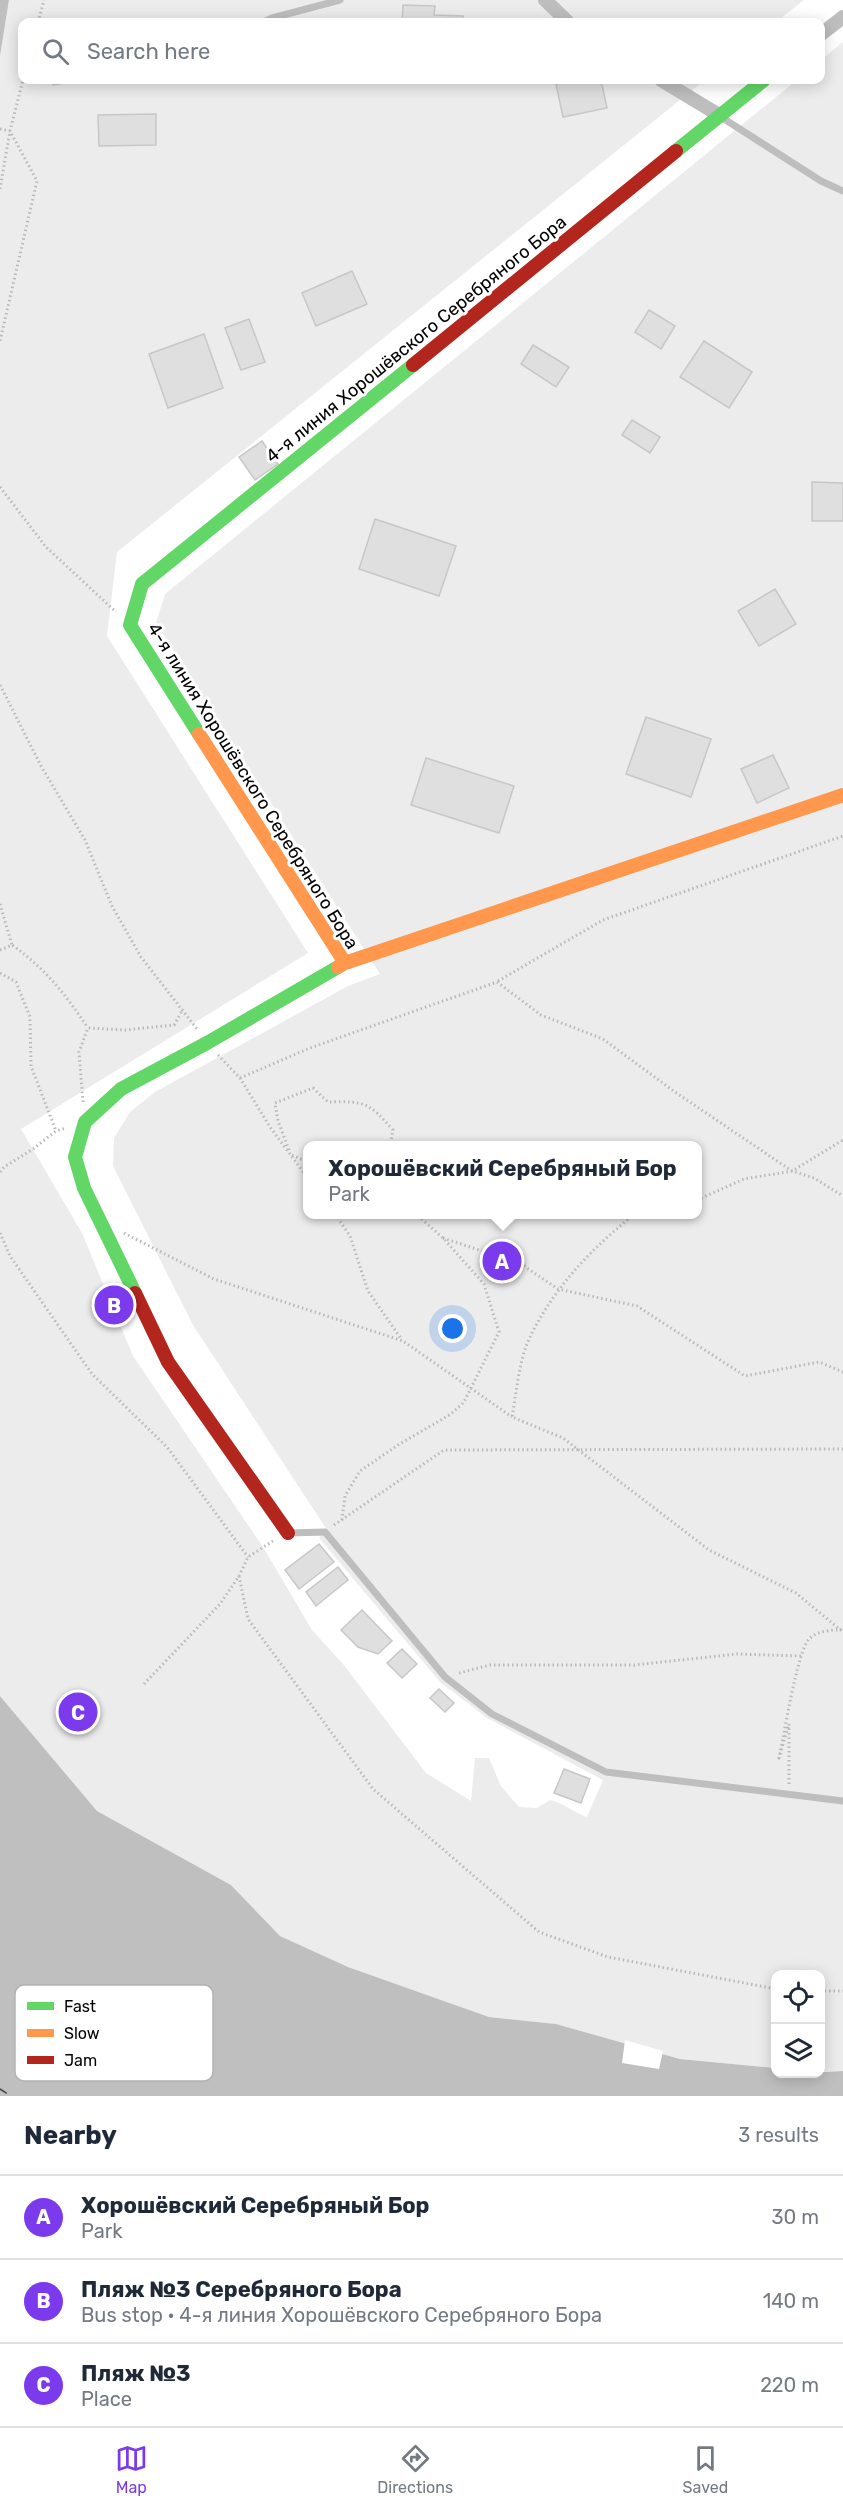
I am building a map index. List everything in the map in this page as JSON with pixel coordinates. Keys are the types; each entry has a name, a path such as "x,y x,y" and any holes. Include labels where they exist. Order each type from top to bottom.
{"street":[{"path":"545,0 564,18"},
{"path":"825,31 843,17"},
{"path":"668,84 719,115"},
{"name":"4-я линия Хорошёвского Серебряного Бора","path":"85,1122 121,1089 207,1043 345,963 130,625 142,584 759,84"},
{"path":"345,963 843,795"},
{"path":"85,1122 75,1157 84,1188 168,1362 288,1533"}],"lane":[{"path":"272,18 340,0"},
{"path":"719,115 821,181 843,191"},
{"path":"288,1533 325,1532 445,1677 492,1714 606,1772 843,1801"}],"path":[{"path":"39,18 44,0"},
{"path":"0,189 10,131 22,84"},
{"path":"0,129 10,131"},
{"path":"0,341 37,181 10,131"},
{"path":"0,487 46,547 130,625"},
{"path":"0,686 41,766 85,840 112,906 141,957 207,1043 240,1078 270,1127 303,1172"},
{"path":"240,1078 310,1048 497,982 603,920 843,836"},
{"path":"0,904 12,945 37,962 62,990 88,1028"},
{"path":"0,950 12,945"},
{"path":"0,973 16,982 30,1017 31,1066 56,1131"},
{"path":"497,982 541,1015 603,1039 675,1092 792,1172 814,1178 843,1196"},
{"path":"88,1028 125,1030 174,1025 183,1009"},
{"path":"0,1172 56,1131 85,1122 79,1052 88,1028"},
{"path":"303,1160 291,1155 278,1121 275,1103 313,1088 328,1102 352,1101 372,1107 393,1131 391,1141"},
{"path":"702,1198 744,1179 792,1172 843,1140"},
{"path":"337,1219 350,1236 368,1291 403,1341"},
{"path":"342,1520 345,1496 360,1471 398,1445 451,1414 464,1402 499,1332 484,1284 443,1238 421,1219"},
{"path":"512,1417 526,1346 558,1289 614,1231 630,1219"},
{"path":"98,1220 214,1278 403,1341 512,1417 563,1438 709,1551 796,1593 842,1630"},
{"path":"0,1233 10,1256 92,1374 167,1447 248,1557"},
{"path":"443,1238 521,1264 558,1289 637,1306 745,1376 819,1362 843,1372"},
{"path":"328,1530 444,1450 843,1449"},
{"path":"144,1684 220,1604 239,1576 248,1557 288,1533"},
{"path":"239,1576 248,1619 373,1789 540,1932 608,1957 771,1989"},
{"path":"801,1796 789,1785 789,1724 779,1758 801,1656 809,1638 825,1630 842,1630"},
{"path":"445,1677 490,1665 634,1665 737,1654 801,1656"},
{"path":"825,1991 843,1991"}],"shaded area":[{"path":"0,0 9,0 0,56"},
{"path":"9,0 804,0 781,18 18,18 18,84 700,84 117,552 107,636 308,953 21,1129 82,1233 133,1356 263,1547 312,1630 343,1664 426,1773 471,1801 475,1758 489,1758 501,1786 519,1807 537,1808 550,1800 587,1817 603,1780 487,1718 440,1682 319,1538 327,1530 193,1325 113,1166 114,1138 130,1112 155,1092 348,986 380,974 156,623 165,594 792,84 825,84 825,57 843,42 843,2071 825,2071 825,1970 771,1970 771,2068 680,2059 556,2024 489,2017 348,1967 280,1936 231,1885 97,1811 0,1696 0,56"},
{"path":"0,1696 97,1811 231,1885 280,1936 348,1967 489,2017 556,2024 680,2059 771,2068 771,2078 825,2078 825,2072 843,2071 843,2096 0,2096"}],"pier":[{"path":"625,2040 663,2051 659,2069 622,2063"}],"building":[{"path":"403,5 435,6 434,15 463,16 463,18 402,18"},
{"path":"556,84 602,84 607,108 563,117"},
{"path":"156,114 156,145 99,146 98,115"},
{"path":"352,271 367,304 316,326 302,293"},
{"path":"649,310 675,326 661,349 635,332"},
{"path":"249,319 265,362 241,370 225,328"},
{"path":"204,334 223,388 168,408 149,354"},
{"path":"704,341 752,372 729,408 680,377"},
{"path":"533,345 569,367 556,387 521,364"},
{"path":"632,420 660,437 650,453 622,435"},
{"path":"262,441 278,464 255,480 239,457"},
{"path":"812,482 843,483 843,521 812,521"},
{"path":"375,519 456,546 439,596 359,569"},
{"path":"775,589 796,624 759,646 738,611"},
{"path":"646,717 711,739 691,797 626,774"},
{"path":"773,755 789,788 757,803 741,769"},
{"path":"426,758 514,786 499,833 411,805"},
{"path":"319,1544 334,1562 299,1589 285,1570"},
{"path":"338,1567 348,1580 316,1606 306,1592"},
{"path":"362,1610 392,1641 378,1654 358,1647 341,1630"},
{"path":"402,1649 417,1664 402,1678 387,1663"},
{"path":"439,1689 454,1703 445,1712 430,1698"},
{"path":"564,1769 590,1779 581,1803 554,1793"}],"ferry route":[{"path":"0,2089 11,2096"}],"traffic: fast":[{"path":"676,151 759,84"},
{"path":"199,734 130,625 142,584 413,365"},
{"path":"135,1293 84,1188 75,1157 85,1122 121,1089 207,1043 338,967"}],"traffic: slow":[{"path":"199,734 345,963 338,967"},
{"path":"345,963 843,795"}],"traffic: jam":[{"path":"413,365 676,151"},
{"path":"135,1293 168,1362 288,1533"}],"place":[{"name":"Хорошёвский Серебряный Бор","path":"502,1261"},
{"name":"Пляж №3 Cеребряного Бора","path":"114,1305"},
{"name":"Пляж №3","path":"78,1712"}]}
